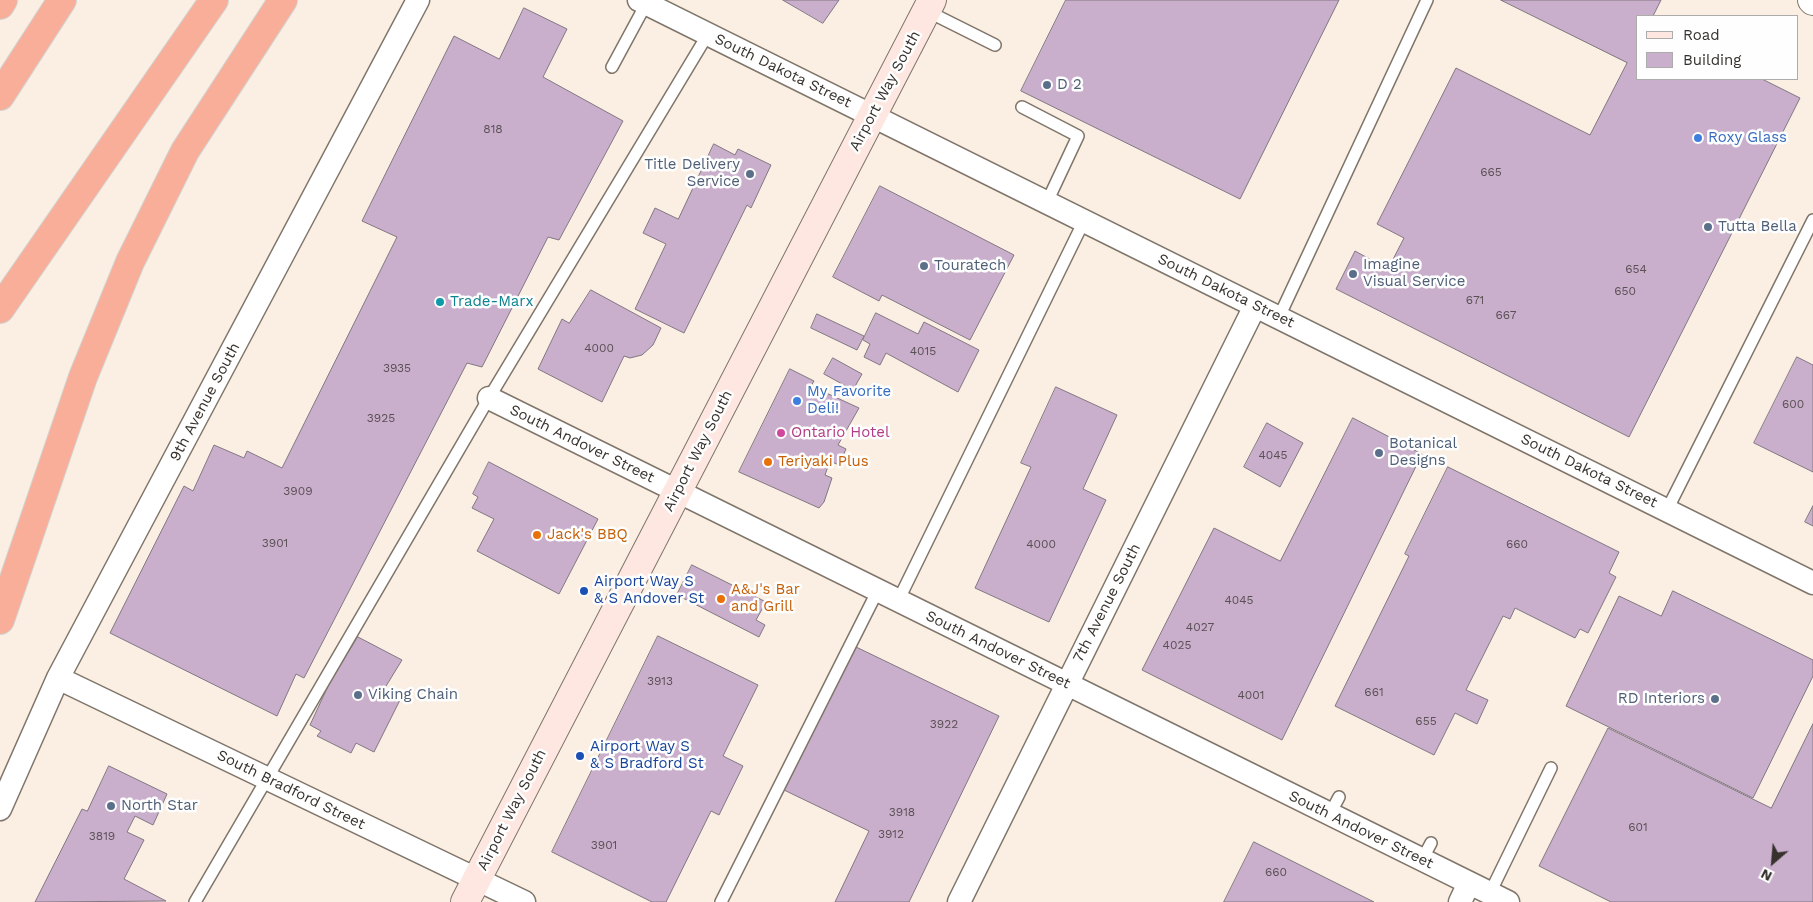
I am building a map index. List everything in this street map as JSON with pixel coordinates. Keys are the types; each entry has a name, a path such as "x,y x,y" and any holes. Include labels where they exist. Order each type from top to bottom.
{"highway":[{"path":"0,5 3,0"},
{"path":"0,96 62,0"},
{"path":"0,310 214,0"},
{"path":"0,620 84,377 130,262 185,151 283,0"}],"main road":[{"name":"Airport Way South","path":"471,890 929,5"}],"street":[{"name":"9th Avenue South","path":"0,809 58,678 418,0"},
{"name":"South Dakota Street","path":"643,2 1813,583"},
{"name":"7th Avenue South","path":"960,902 1066,684 1255,306"},
{"name":"South Andover Street","path":"489,398 1066,684 1335,805 1426,851 1465,892 1499,898"},
{"name":"South Bradford Street","path":"58,678 266,778 471,890 524,902"}],"lane":[{"path":"1279,317 1427,0"},
{"path":"612,67 643,2"},
{"path":"929,5 995,45"},
{"path":"195,902 489,398 708,34"},
{"path":"1022,108 1078,136 1047,202"},
{"path":"1667,510 1813,220"},
{"path":"898,601 1084,221"},
{"path":"722,902 878,590"},
{"path":"1499,898 1551,768"}],"building":[{"path":"783,0 839,0 823,23"},
{"path":"1066,0 1339,0 1240,199 1021,91"},
{"path":"1501,0 1661,0 1654,15 1636,15 1636,80 1764,80 1800,98 1629,437 1336,289 1355,251 1388,269 1404,238 1377,224 1456,68 1590,135 1627,63"},
{"name":"Trade-Marx","path":"524,8 567,29 543,77 623,121 559,240 548,237 482,367 467,363 304,678 296,674 277,716 110,633 184,486 193,491 214,445 244,458 247,451 282,468 397,237 362,221 454,36 499,59"},
{"path":"714,144 735,155 738,149 771,165 751,208 747,205 684,333 635,309 666,244 643,233 655,208 678,219"},
{"name":"Touratech","path":"880,186 1014,255 970,340 882,295 879,301 833,277"},
{"path":"591,290 661,328 653,345 642,355 630,358 624,356 602,402 538,369 562,319 569,323"},
{"path":"876,313 918,334 924,322 979,350 958,392 886,353 880,365 864,357 870,344 863,340"},
{"path":"817,314 864,336 857,350 811,328"},
{"path":"1797,357 1813,365 1813,472 1754,443"},
{"path":"833,358 862,374 853,390 824,374"},
{"path":"790,369 814,381 811,386 859,408 838,445 846,449 839,465 830,461 825,475 832,478 824,502 819,508 739,472"},
{"path":"1056,387 1117,415 1083,489 1106,500 1049,622 975,588 1031,467 1021,463"},
{"path":"1353,418 1422,454 1282,740 1142,670 1214,528 1280,561"},
{"path":"1267,423 1303,443 1280,487 1244,467"},
{"name":"Jack's BBQ","path":"489,462 598,519 559,594 477,551 494,519 472,508 478,497 473,494"},
{"path":"1448,467 1619,552 1609,573 1616,577 1588,633 1580,629 1575,638 1515,608 1510,619 1503,616 1466,690 1488,700 1477,724 1455,713 1434,755 1335,706 1409,556 1405,554"},
{"path":"1813,506 1813,526 1805,522"},
{"name":"A&J's Bar and Grill","path":"692,565 766,602 756,620 765,625 759,637 677,595"},
{"path":"1673,591 1813,660 1813,676 1753,798 1566,706 1619,596 1661,616"},
{"path":"658,636 758,685 723,756 743,766 719,815 711,811 666,902 652,902 552,852"},
{"name":"Viking Chain","path":"358,637 402,660 383,691 400,700 374,752 356,743 351,753 317,736 321,731 310,725 329,684"},
{"path":"854,646 999,716 909,902 835,902 869,831 784,790"},
{"path":"1813,724 1813,902 1611,902 1539,866 1608,728 1771,808"},
{"path":"109,766 167,794 153,825 135,816 127,832 144,840 124,879 166,901 35,902 82,809 87,811"},
{"path":"1254,842 1374,902 1224,902"}],"place":[{"name":"D 2","path":"1047,85"},
{"name":"Roxy Glass","path":"1698,138"},
{"name":"Title Delivery Service","path":"750,174"},
{"name":"Tutta Bella","path":"1708,227"},
{"name":"Touratech","path":"924,266"},
{"name":"Imagine Visual Service","path":"1353,274"},
{"name":"Trade-Marx","path":"440,302"},
{"name":"My Favorite Deli!","path":"797,401"},
{"name":"Ontario Hotel","path":"781,433"},
{"name":"Botanical Designs","path":"1379,453"},
{"name":"Teriyaki Plus","path":"768,462"},
{"name":"Jack's BBQ","path":"537,535"},
{"name":"Airport Way S & S Andover St","path":"584,591"},
{"name":"A&J's Bar and Grill","path":"721,599"},
{"name":"Viking Chain","path":"358,695"},
{"name":"RD Interiors","path":"1715,699"},
{"name":"Airport Way S & S Bradford St","path":"580,756"},
{"name":"North Star","path":"111,806"}]}
